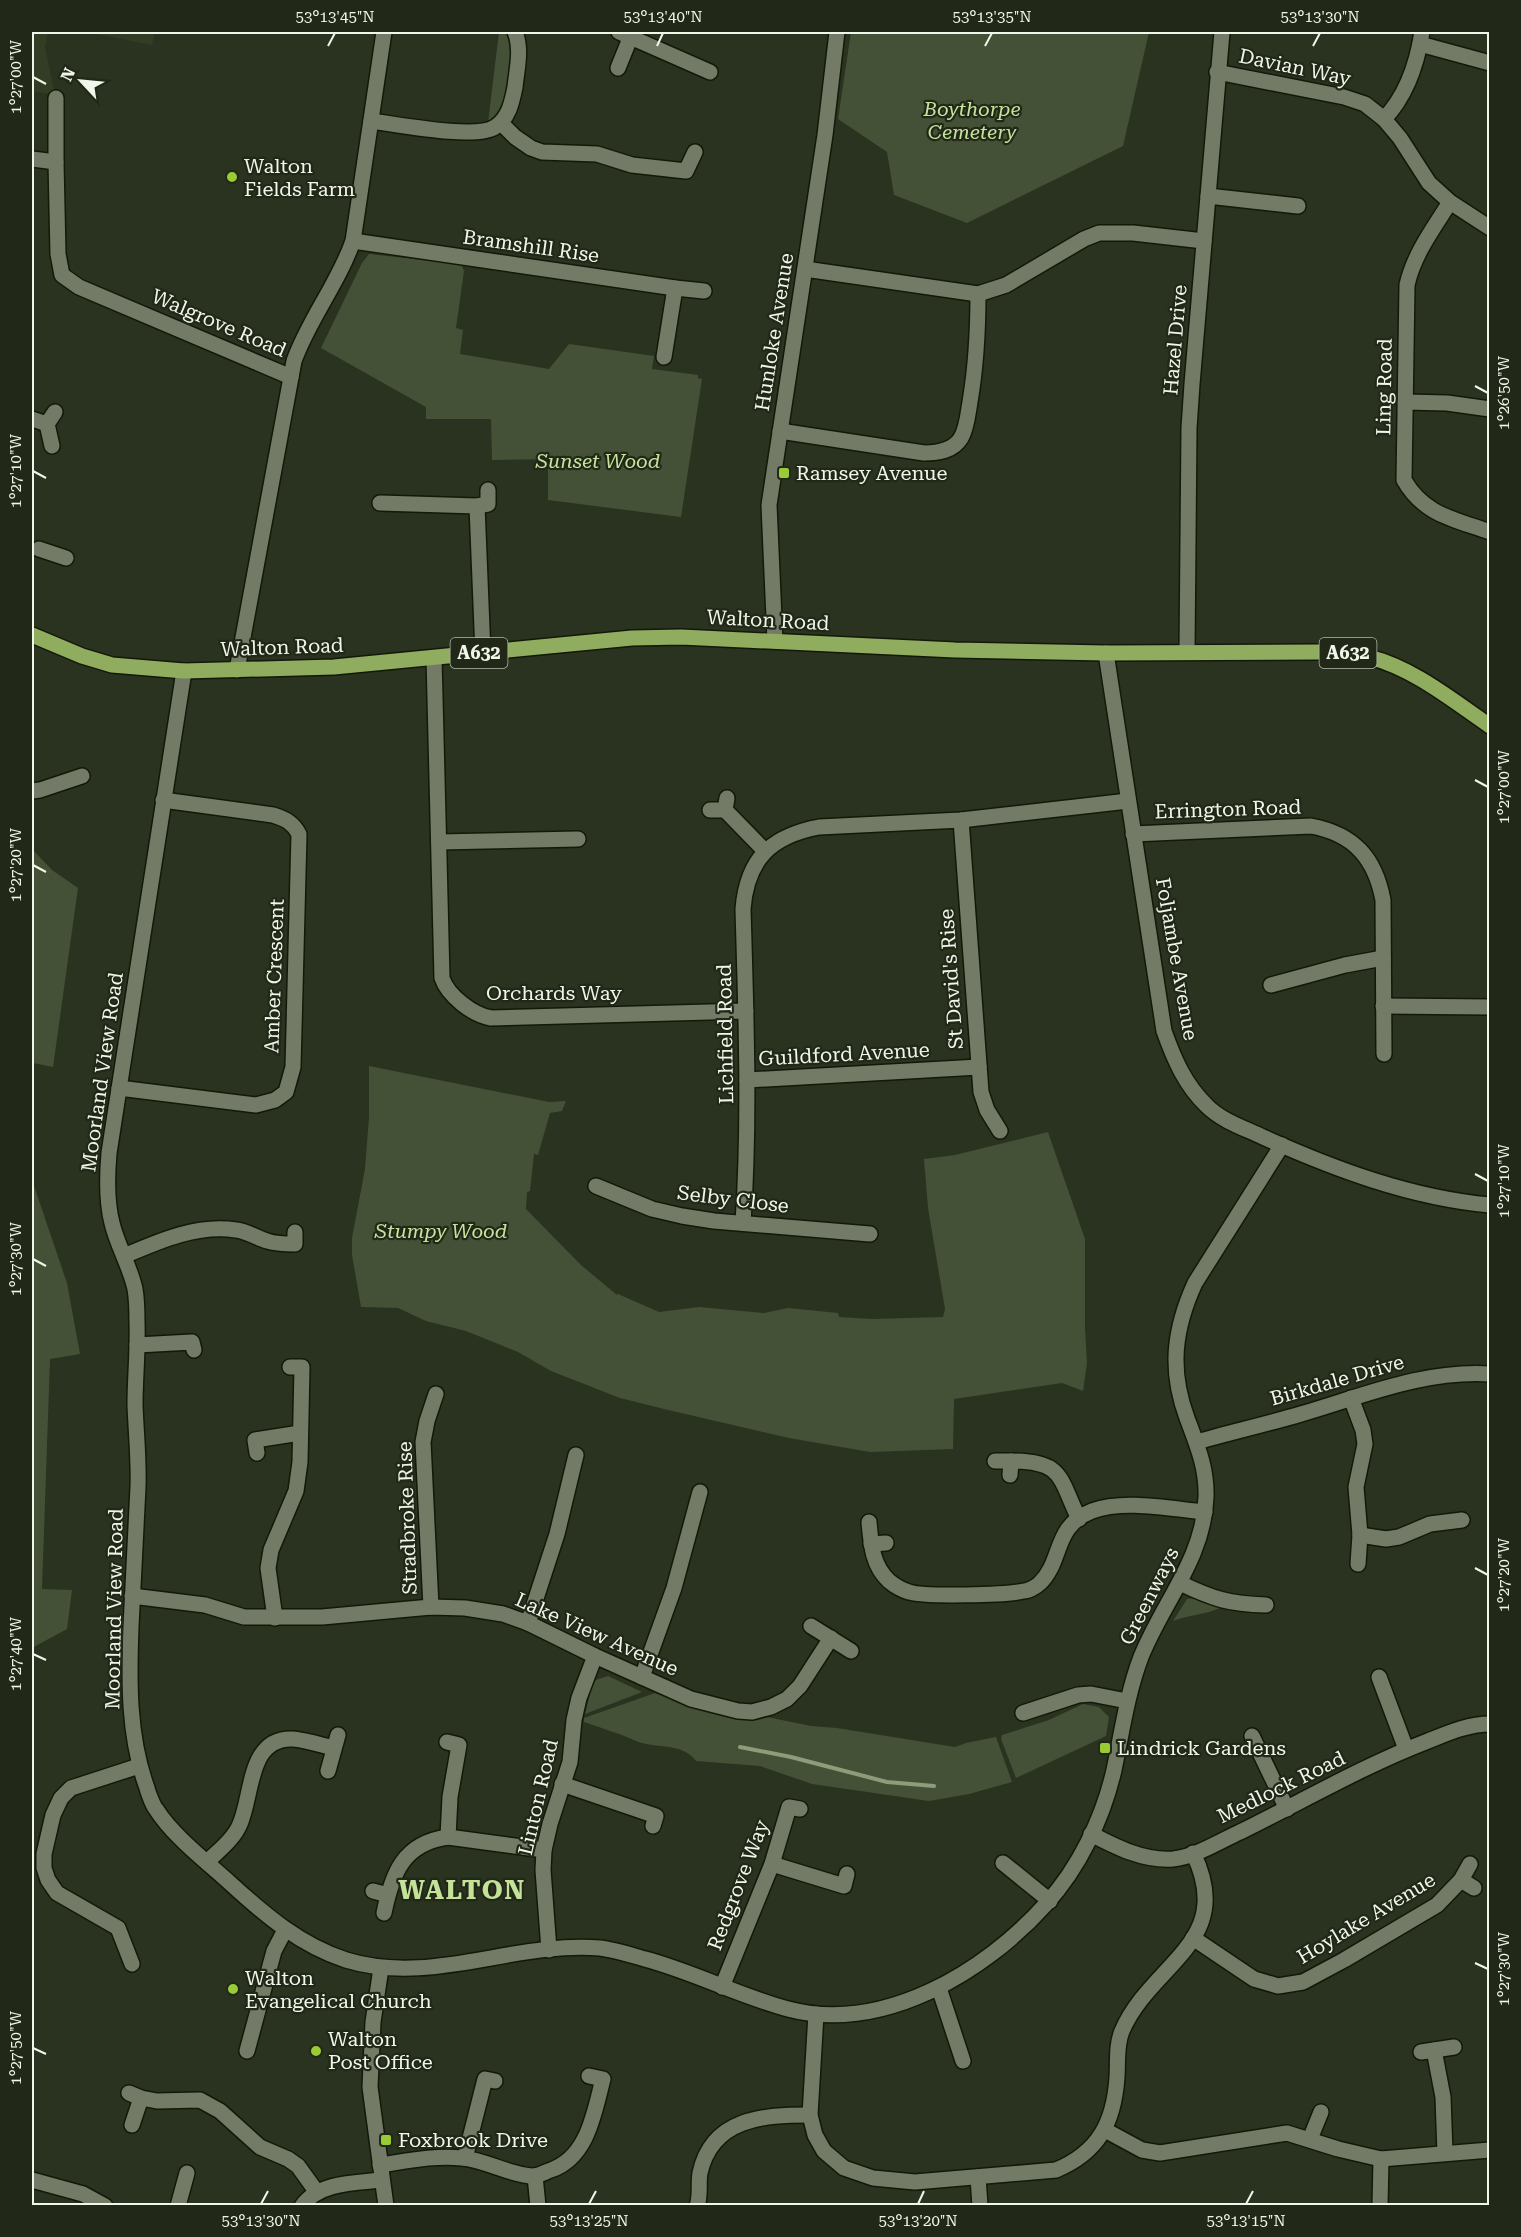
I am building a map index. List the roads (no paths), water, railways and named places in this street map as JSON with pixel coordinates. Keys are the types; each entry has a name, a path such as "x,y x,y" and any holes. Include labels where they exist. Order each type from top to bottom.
{"main road":[{"name":"Walton Road","path":"32,635 81,656 112,665 184,670 334,667 632,638 775,641 955,650 1107,653 1318,651 1351,653 1370,657 1411,674 1490,726"}],"street":[{"path":"291,377 300,346 342,270 353,241 384,32"},
{"path":"371,121 477,133 493,129 509,112 520,48 515,32"},
{"name":"Hunloke Avenue","path":"775,641 769,505 805,269 837,32"},
{"name":"Hazel Drive","path":"1187,652 1189,428 1222,32"},
{"path":"618,68 625,34 710,72"},
{"path":"1384,119 1401,98 1413,69 1421,38 1490,63"},
{"name":"Davian Way","path":"1217,72 1344,97 1365,104 1384,119 1400,138 1412,160 1429,183 1450,202 1490,228"},
{"name":"Walgrove Road","path":"56,98 58,254 62,275 79,287 291,377 237,670"},
{"path":"501,123 515,137 531,148 542,152 634,158 686,171 695,152"},
{"path":"32,159 56,162"},
{"path":"1208,196 1298,206"},
{"name":"Ling Road","path":"1450,202 1411,267 1407,285 1404,480 1413,495 1424,506 1490,532"},
{"path":"805,269 978,294 1006,285 1084,239 1099,233 1133,233 1204,241"},
{"name":"Bramshill Rise","path":"353,241 704,291"},
{"path":"664,357 659,338 675,288"},
{"path":"780,431 924,453 938,453 953,447 961,439 969,408 976,360 978,294"},
{"path":"1405,402 1447,403 1490,409"},
{"path":"32,419 51,418 52,446"},
{"path":"380,503 434,498 477,506 488,504 488,490"},
{"path":"477,506 483,653"},
{"path":"38,545 66,558"},
{"name":"Foljambe Avenue","path":"1107,653 1164,1031 1175,1063 1194,1093 1209,1108 1228,1121 1352,1173 1448,1200 1490,1205"},
{"name":"Orchards Way","path":"434,658 444,986 474,1012 491,1018 746,1011"},
{"name":"Moorland View Road","path":"184,670 107,1178 112,1226 136,1294 135,1402 138,1480 129,1681 139,1766 156,1809 207,1862 285,1930 339,1957 381,1968 410,1970 549,1950 602,1948 654,1961 792,2010 816,2013 865,2012 904,2001"},
{"path":"38,794 82,776"},
{"name":"Amber Crescent","path":"119,1088 256,1105 275,1100 286,1092 293,1067 299,834 294,825 285,818 163,800"},
{"name":"Lichfield Road","path":"743,1223 747,1169 744,892 756,863 765,851 780,839 796,831 819,827 961,820 1128,801"},
{"path":"721,806 765,851"},
{"name":"St David's Rise","path":"961,820 981,1092 987,1110 1000,1131"},
{"name":"Errington Road","path":"1133,834 1301,826 1322,828 1341,836 1362,851 1378,878 1384,922 1384,1054"},
{"path":"439,842 578,839"},
{"path":"1271,985 1345,965 1383,958"},
{"path":"1383,1006 1490,1007"},
{"name":"Guildford Avenue","path":"747,1080 979,1067"},
{"name":"Greenways","path":"904,2001 939,1988 986,1960 1020,1932 1050,1901 1070,1874 1091,1834 1109,1790 1127,1701 1141,1658 1201,1537 1207,1488 1204,1462 1185,1413 1178,1385 1175,1353 1179,1327 1195,1283 1282,1145"},
{"name":"Selby Close","path":"596,1186 652,1209 682,1216 714,1221 870,1234"},
{"path":"123,1256 159,1241 218,1228 239,1230 270,1242 282,1244 295,1244 295,1232"},
{"path":"137,1346 192,1342 194,1350"},
{"path":"275,1618 268,1568 271,1550 296,1491 300,1462 302,1367 290,1367"},
{"name":"Birkdale Drive","path":"1197,1442 1299,1415 1409,1380 1444,1374 1490,1374"},
{"name":"Stradbroke Rise","path":"430,1607 423,1462 427,1421 436,1394"},
{"path":"1351,1398 1363,1430 1365,1444 1356,1487 1360,1535 1358,1564"},
{"path":"257,1453 255,1440 300,1433"},
{"path":"528,1623 557,1533 576,1455"},
{"path":"995,1461 1011,1468 1031,1461 1050,1467 1059,1475 1079,1519"},
{"path":"642,1677 674,1588 700,1492"},
{"path":"868,1522 879,1544 873,1554 882,1573 898,1587 910,1592 989,1600 1026,1591 1040,1584 1051,1568 1065,1531 1090,1512 1111,1506 1205,1512"},
{"path":"1360,1535 1386,1539 1399,1537 1430,1524 1462,1520"},
{"path":"1180,1583 1221,1601 1250,1598 1266,1605"},
{"name":"Lake View Avenue","path":"132,1596 205,1605 244,1617 322,1617 430,1607 503,1614 528,1623 691,1699 713,1706 752,1712 771,1707 787,1699 800,1686 831,1638"},
{"path":"812,1626 851,1651"},
{"name":"Linton Road","path":"549,1950 543,1850 570,1762 579,1698 595,1656"},
{"path":"1385,1680 1406,1749"},
{"path":"1023,1713 1078,1695 1091,1694 1127,1701"},
{"name":"Medlock Road","path":"1091,1834 1121,1850 1152,1858 1174,1859 1193,1853 1287,1809 1406,1749 1467,1727 1490,1724"},
{"path":"1258,1739 1287,1809"},
{"path":"207,1862 240,1826 257,1761 266,1747 279,1740 336,1742 328,1771"},
{"path":"447,1742 459,1745 449,1805 448,1837"},
{"path":"132,1964 118,1928 57,1893 38,1869 53,1815 61,1798 71,1788 139,1766"},
{"path":"562,1784 656,1816 653,1826"},
{"name":"Redgrove Way","path":"722,1987 772,1864 789,1807 800,1809"},
{"path":"384,1913 380,1893 417,1846 432,1839 448,1837 543,1850"},
{"path":"816,2013 810,2115 815,2135 824,2151 844,2168 873,2178 915,2182 1056,2170 1073,2163 1096,2142 1105,2130 1114,2105 1121,2033 1130,2016 1193,1938 1204,1914 1206,1890 1193,1853"},
{"path":"1003,1863 1050,1901"},
{"path":"772,1864 844,1886 847,1874"},
{"name":"Hoylake Avenue","path":"1193,1938 1254,1979 1278,1986 1303,1982 1437,1905 1468,1884 1470,1864"},
{"path":"247,2051 274,1951 285,1930"},
{"path":"381,1968 373,2022 370,2086 386,2205"},
{"path":"939,1988 963,2061"},
{"path":"1445,2153 1443,2097 1428,2051 1454,2048"},
{"path":"302,2205 316,2192 381,2172 445,2157 465,2158 500,2169 535,2176 561,2167 579,2148 589,2132 603,2079 589,2076"},
{"path":"465,2158 484,2079 495,2081"},
{"path":"132,2125 135,2096 157,2101 200,2100 220,2111 260,2147 298,2166 316,2192"},
{"path":"1310,2139 1321,2112"},
{"path":"697,2205 700,2173 707,2154 720,2134 722,2125 810,2115"},
{"path":"1105,2130 1142,2150 1160,2153 1287,2133 1338,2149 1381,2159 1415,2158 1490,2150"},
{"path":"1380,2205 1381,2159"},
{"path":"178,2205 176,2188 187,2173"},
{"path":"535,2176 538,2205"},
{"path":"978,2177 980,2205"},
{"path":"32,2180 81,2200 105,2205"}],"waterway":[{"path":"740,1747 791,1757 887,1782 934,1786"}],"place":[{"name":"Walton Fields Farm","path":"232,177"},
{"name":"Ramsey Avenue","path":"784,473"},
{"name":"Lindrick Gardens","path":"1105,1748"},
{"name":"Walton Evangelical Church","path":"233,1989"},
{"name":"Walton Post Office","path":"316,2051"},
{"name":"Foxbrook Drive","path":"386,2140"}],"district":[{"name":"WALTON","path":"462,1890"}],"park label":[{"name":"Boythorpe Cemetery","path":"972,120"},
{"name":"Sunset Wood","path":"598,461"},
{"name":"Stumpy Wood","path":"441,1231"}]}
